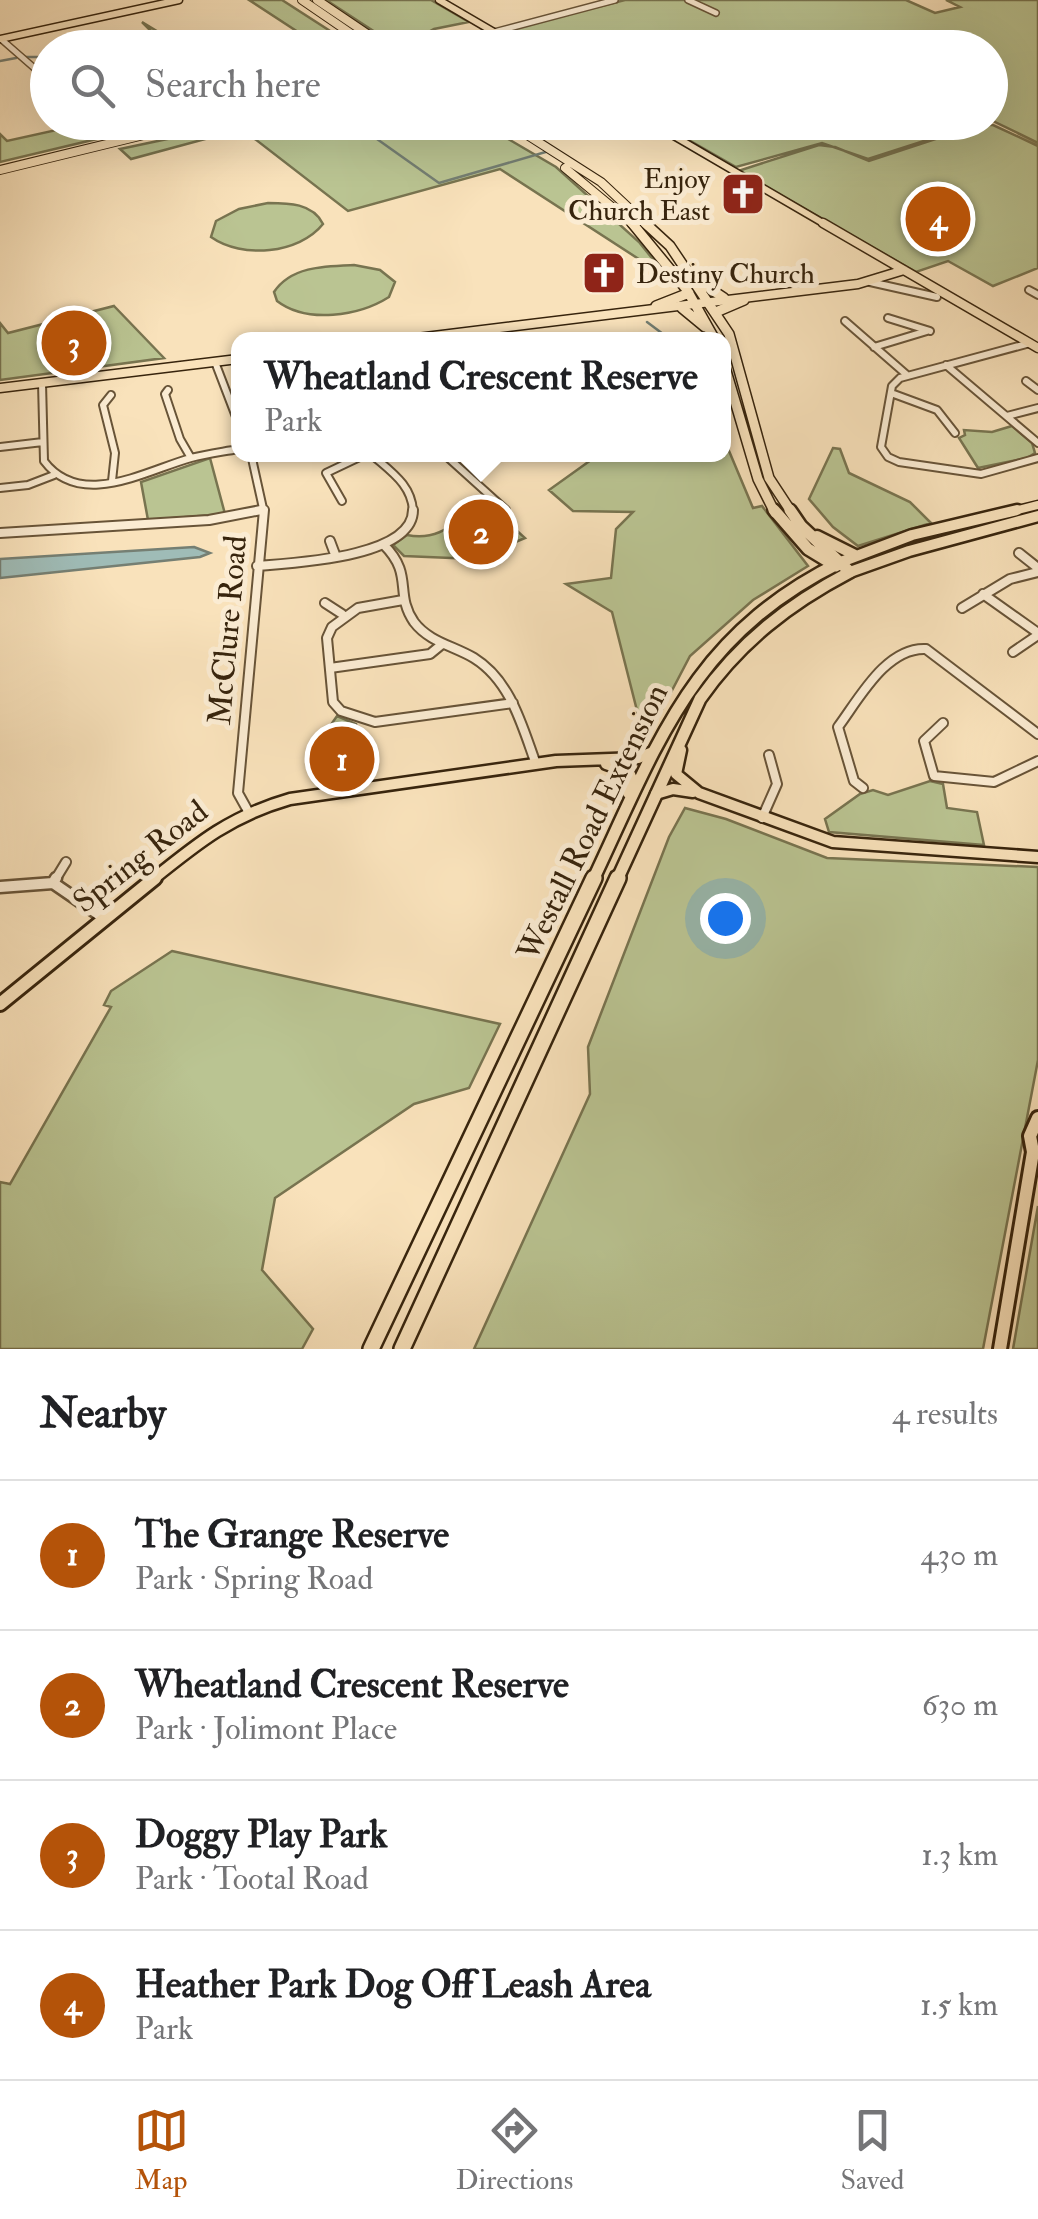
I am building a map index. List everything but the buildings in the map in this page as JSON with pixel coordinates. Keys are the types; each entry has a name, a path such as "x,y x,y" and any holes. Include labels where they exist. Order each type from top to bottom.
{"highway":[{"path":"317,0 361,30"},
{"path":"302,1 345,30"},
{"path":"0,168 111,140"},
{"path":"0,168 120,140"},
{"path":"525,140 625,201 670,246 692,277 712,332"},
{"path":"531,140 625,216 727,332"},
{"path":"692,277 724,298"},
{"path":"656,306 744,300"},
{"path":"682,308 709,332"},
{"path":"731,341 768,478 802,526 843,568"},
{"path":"731,391 754,478 774,511 813,557 810,567 768,598 756,613"},
{"path":"808,549 843,568"},
{"name":"Westall Road Extension","path":"372,1349 670,716 704,664 756,613 843,568"},
{"name":"Westall Road Extension","path":"402,1349 700,699 731,657 769,622 843,568"}],"main road":[{"path":"33,30 159,0"},
{"path":"37,30 178,0"},
{"path":"439,0 491,30"},
{"path":"0,38 30,31"},
{"path":"0,38 30,32"},
{"path":"681,140 1034,345"},
{"path":"577,318 870,282 904,270"},
{"path":"744,300 807,290"},
{"path":"465,332 656,306"},
{"path":"0,388 231,360"},
{"name":"Westall Road Extension","path":"843,568 856,555 912,536 1038,505"},
{"name":"Westall Road Extension","path":"843,568 1038,516"},
{"path":"802,526 830,545 856,555"},
{"path":"698,793 677,778 679,755 700,699"},
{"name":"Spring Road","path":"0,1004 210,833 248,810 290,798 570,760 638,758 653,752"},
{"name":"Spring Road","path":"570,760 617,766 630,772 631,785 615,832"},
{"path":"655,795 673,788 698,793 818,838 853,845 1038,857"},
{"path":"1000,1349 1036,1149 1030,1136 1038,1118"}],"street":[{"path":"497,30 615,0"},
{"path":"688,0 716,13"},
{"path":"0,38 30,64"},
{"path":"870,282 936,297"},
{"path":"1029,290 1038,294"},
{"path":"874,346 929,331 912,322 888,318"},
{"path":"845,321 906,375"},
{"path":"1034,345 906,375 894,383 890,393 881,443 891,459 981,474 1038,458"},
{"path":"215,362 231,402"},
{"path":"948,364 1038,443"},
{"path":"1026,380 1038,390"},
{"path":"42,383 44,461 54,475"},
{"path":"168,390 165,394 190,458"},
{"path":"890,393 929,404 952,425 955,433"},
{"path":"111,395 103,407 115,452 112,481"},
{"path":"1007,416 1038,408"},
{"path":"0,447 44,442"},
{"path":"0,488 28,485 54,475 80,482 112,481 231,450"},
{"name":"McClure Road","path":"248,810 238,793 257,566 264,529 264,498 253,462"},
{"path":"342,501 326,473 350,462"},
{"path":"257,566 336,557 384,545 404,530 415,506 408,490 377,462"},
{"path":"453,462 506,510"},
{"path":"0,532 209,520 261,510"},
{"path":"330,541 336,557"},
{"path":"384,545 402,563 406,573 402,600 416,626 441,645 492,670 513,703 536,764"},
{"path":"962,608 1010,580 1038,570 1019,553"},
{"path":"983,594 1038,634 1013,652"},
{"path":"402,600 342,614 327,638 333,702 349,717 362,722 513,703"},
{"path":"325,603 342,614"},
{"path":"330,668 430,654 441,645"},
{"path":"863,788 854,781 838,727 894,657 912,647 926,649 1038,734"},
{"path":"942,724 924,740 934,776 994,782 1038,761"},
{"path":"762,818 776,784 769,755"},
{"path":"53,884 66,862"},
{"path":"0,887 53,884 104,918"}],"green space":[{"path":"249,0 282,0 329,30 295,30"},
{"path":"326,0 431,0 469,22 432,30 372,30"},
{"path":"625,0 906,0 935,13 960,7 946,0 1038,0 1038,143 1008,128 1008,30 506,30"},
{"path":"1008,132 1038,146 1038,268 993,286 948,261 916,272 738,171 819,145 869,161 933,140 1008,140"},
{"path":"0,134 7,141 30,136 30,140 92,140 0,162"},
{"path":"163,140 201,140 131,159 120,149"},
{"path":"256,140 510,140 556,167 639,242 668,278 500,169 348,211"},
{"path":"689,140 927,140 868,159 822,143 736,167"},
{"path":"268,203 306,208 323,224 300,242 270,250 238,248 211,237 216,221 239,209"},
{"path":"354,265 380,270 395,282 389,297 363,309 333,315 303,313 277,301 274,292 299,272"},
{"path":"114,306 164,358 0,380 0,323 8,333"},
{"path":"1012,426 1032,443 1035,453 978,468 959,438 965,435 964,430 992,432"},
{"path":"833,448 840,449 849,473 910,502 931,523 858,546 833,527 809,499"},
{"path":"731,456 753,508 762,506 808,566 753,600 690,656 645,742 612,612 566,584 611,578 616,529 633,512 573,511 549,490 588,462 731,462"},
{"path":"210,458 225,514 148,520 141,482"},
{"path":"485,502 525,538 475,559 404,556 393,545 407,535 430,535 449,528"},
{"path":"337,716 356,724 361,782 327,787 323,736"},
{"path":"930,781 943,784 947,808 977,812 984,845 829,832 825,819 860,794 873,790 888,795"},
{"path":"685,808 726,819 827,858 1038,867 1038,1060 983,1349 474,1349 590,1094 588,1047 669,837"},
{"path":"172,951 500,1024 469,1088 414,1104 275,1198 262,1270 313,1329 302,1349 0,1349 0,1182 10,1184 111,1007 104,1005 111,991"},
{"path":"1038,1206 1038,1349 1013,1349"}],"water":[{"path":"194,547 210,553 0,578 0,559"}],"waterway":[{"path":"0,61 16,58"},
{"path":"378,140 439,183 549,151"},
{"path":"647,322 660,332"}],"place":[{"name":"Enjoy Church East","path":"743,194"},
{"name":"Heather Park Dog Off Leash Area","path":"938,219"},
{"name":"Destiny Church","path":"604,273"},
{"name":"Doggy Play Park","path":"74,343"},
{"name":"Wheatland Crescent Reserve","path":"481,532"},
{"name":"The Grange Reserve","path":"342,759"}]}
